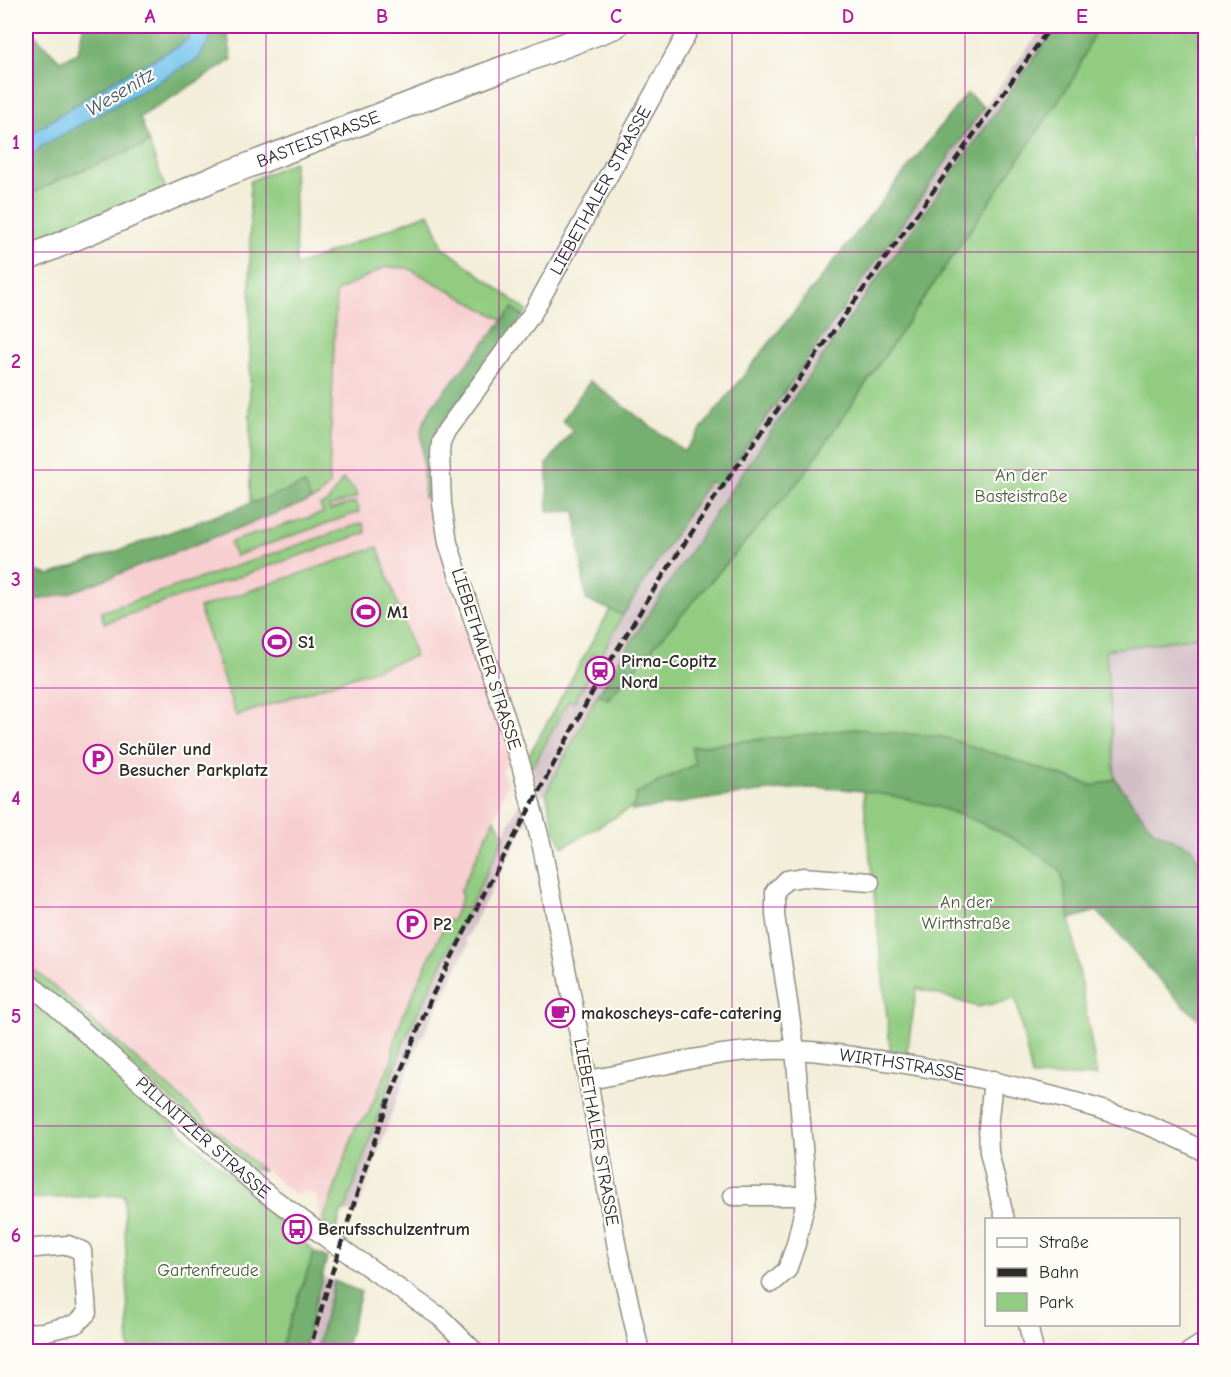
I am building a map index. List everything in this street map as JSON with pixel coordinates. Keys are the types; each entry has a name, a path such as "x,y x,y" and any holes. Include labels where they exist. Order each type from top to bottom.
{"main road":[{"name":"BASTEISTRASSE","path":"26,259 227,173 615,26"}],"street":[{"name":"LIEBETHALER STRASSE","path":"640,1352 617,1248 588,1080 547,869 526,785 448,543 442,504 441,442 446,431 532,314 691,26"},
{"path":"772,1283 787,1270 796,1244 807,1196 795,1049 776,915 776,891 786,880 803,877 870,882"},
{"name":"PILLNITZER STRASSE","path":"26,980 262,1190 440,1317 475,1352"},
{"name":"WIRTHSTRASSE","path":"588,1080 733,1053 795,1049 916,1065 993,1080 1126,1117 1189,1143 1206,1153"},
{"path":"993,1080 988,1127 989,1143 1005,1218"},
{"path":"733,1196 807,1196"},
{"path":"26,1250 68,1245 82,1251 87,1312 76,1324 43,1332 26,1333"},
{"path":"1028,1326 1034,1352"},
{"path":"1189,1352 1206,1341"}],"shaded area":[{"path":"1044,26 1057,26 944,183 657,600 598,694 546,793 541,796 533,773 533,766 569,700 590,673 584,669 594,653 600,657 623,615 709,481 717,487 984,107"},
{"path":"385,267 408,268 503,320 432,406 421,429 424,497 437,495 437,507 430,512 452,592 486,694 494,697 509,752 508,762 502,772 508,783 460,892 462,897 452,921 447,920 403,1015 395,1039 392,1060 368,1114 356,1126 323,1222 320,1219 317,1196 307,1191 294,1195 266,1170 263,1171 26,962 26,845 32,840 26,825 26,602 67,594 329,484 336,292"},
{"path":"1205,636 1205,873 1192,848 1153,830 1115,779 1106,650"},
{"path":"520,801 527,820 465,941 469,944 419,1043 356,1215 345,1211 404,1041"},
{"path":"323,1277 334,1281 316,1351 303,1352"}],"green space":[{"path":"26,26 60,61 78,53 83,26 180,26 189,38 113,81 26,137"},
{"path":"213,26 226,26 232,60 140,117 149,143 58,180 26,197 26,160 42,146 128,98 210,40"},
{"path":"1057,26 1097,26 1074,78 802,477 608,699 598,694 765,440"},
{"name":"An der Basteistraße","path":"1097,26 1205,26 1205,129 1191,133 1206,209 1205,636 1106,650 1115,779 1094,786 943,737 855,729 691,747 695,764 637,793 634,806 563,847 555,830 546,793 598,694 608,699 802,477 1074,78"},
{"path":"967,93 984,107 718,487 709,481 623,615 586,600 575,511 548,512 547,464 573,430 562,421 590,381 684,451"},
{"path":"149,143 166,190 26,251 26,197 58,180"},
{"path":"294,162 296,266 429,213 443,247 527,311 523,316 513,308 503,320 408,268 385,267 336,292 329,485 318,497 311,500 305,484 250,504 250,181"},
{"path":"513,308 523,316 435,434 433,453 437,495 424,498 421,429 432,406"},
{"path":"343,479 354,489 357,497 329,507 330,510 355,502 359,512 235,556 230,542 323,513 320,505 327,503"},
{"path":"305,484 311,500 67,594 26,602 26,569 50,575"},
{"path":"363,523 366,533 104,623 101,612"},
{"name":"S1","path":"378,547 415,656 236,716 199,608"},
{"path":"610,610 623,615 600,657 593,653 584,669 590,674 574,702 569,700 533,766 527,768 525,762"},
{"path":"855,729 943,737 1093,786 1115,779 1153,830 1192,848 1205,873 1205,1025 1178,1000 1097,911 1070,919 1061,871 1002,833 968,818 898,797 826,788 751,793 632,811 637,793 695,764 691,747"},
{"name":"An der Wirthstraße","path":"863,790 908,799 969,818 1017,841 1062,871 1097,1076 1032,1077 1016,999 978,1007 917,988 906,1058 891,1055"},
{"path":"494,819 505,835 404,1041 345,1211 342,1211 334,1234 323,1222 356,1126 368,1114 392,1060 395,1039 403,1015 447,920 452,921 462,897 460,892"},
{"path":"26,962 263,1171 251,1169 26,973"},
{"name":"Gartenfreude","path":"26,992 233,1178 271,1209 272,1216 314,1252 280,1351 129,1351 124,1195 26,1199"},
{"path":"314,1252 327,1258 303,1351 280,1351"},
{"path":"334,1281 361,1292 345,1351 316,1351"}],"water":[{"name":"Wesenitz","path":"180,26 213,26 210,40 198,59 42,146 26,160 26,137 113,81 180,45 189,38"}],"railway":[{"path":"309,1352 367,1162 388,1102 432,996 489,884 600,678 651,594 718,493 1051,26"}],"place":[{"name":"M1","path":"366,612"},
{"name":"S1","path":"277,642"},
{"name":"Pirna-Copitz Nord","path":"600,671"},
{"name":"Schüler und Besucher Parkplatz","path":"98,759"},
{"name":"P2","path":"412,924"},
{"name":"makoscheys-cafe-catering","path":"560,1013"},
{"name":"Berufsschulzentrum","path":"297,1229"}]}
